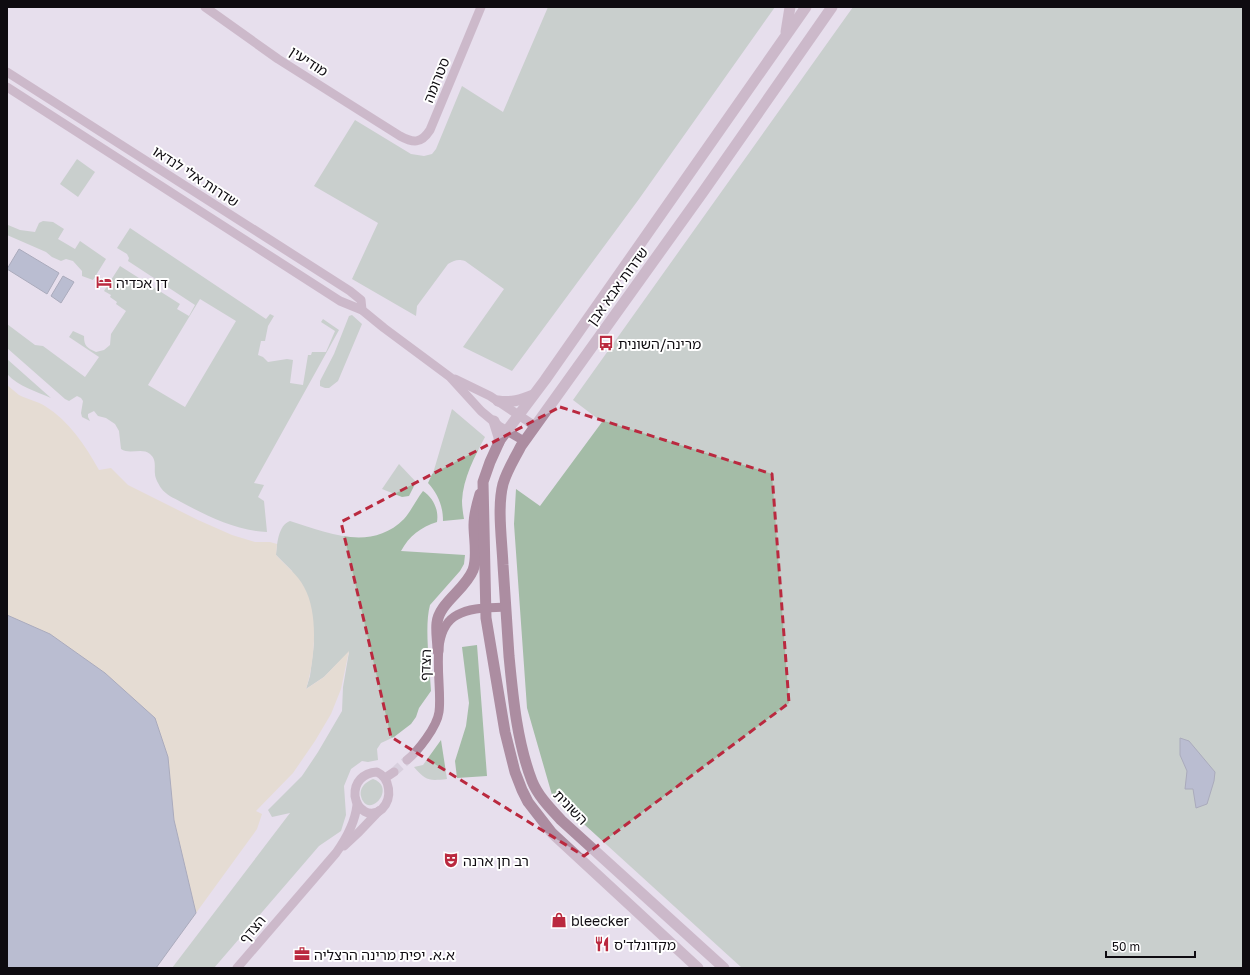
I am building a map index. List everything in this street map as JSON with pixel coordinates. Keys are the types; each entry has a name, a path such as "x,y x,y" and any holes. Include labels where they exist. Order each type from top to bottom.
{"street":[{"name":"מודיעין","path":"205,7 278,59 400,136"},
{"name":"סטרומה","path":"400,136 410,141 416,141 428,134 481,7"},
{"path":"786,36 790,7"},
{"name":"שדרות אבא אבן","path":"486,608 483,482 499,442 806,7"},
{"name":"שדרות אבא אבן","path":"505,607 501,503 503,484 510,465 524,441 640,281 832,7"},
{"name":"שדרות אלי לנדאו","path":"7,72 350,292 360,300 362,310"},
{"name":"שדרות אלי לנדאו","path":"7,87 340,301 362,310 450,377 481,411 524,441"},
{"name":"שדרות אלי לנדאו","path":"450,377 490,396 535,426"},
{"path":"498,401 519,401 533,395"},
{"path":"494,421 499,442"},
{"path":"438,651 437,622 440,613 466,582 475,563 475,510 483,482"},
{"name":"הצדף","path":"408,760 414,755 428,736 439,713 438,651 443,632 453,617 459,614 486,608 505,607"},
{"name":"השונית","path":"505,607 512,688 519,732 533,782 543,800 561,820 724,968"},
{"name":"השונית","path":"486,608 486,618 505,732 515,772 528,802 552,833 698,968"},
{"name":"הצדף","path":"237,968 336,853 359,832 386,803 389,790 387,780 377,772 363,776 356,788 356,814 344,841 336,853"},
{"path":"385,778 394,772"},
{"path":"357,804 364,811 370,813 380,810"}],"highlighted area":[{"path":"560,407 772,474 789,703 584,856 391,737 341,522"}],"green space":[{"path":"548,7 775,7 639,199 512,371 463,347 504,289 465,261 458,260 448,264 417,306 416,316 352,279 378,223 314,186 355,120 411,154 424,156 432,154 436,149 462,86 503,112"},
{"path":"853,7 1243,7 1243,968 742,968 552,795 527,708 514,524 516,489 540,506 602,422 573,400"},
{"path":"77,159 95,172 78,197 60,184"},
{"path":"43,221 53,222 64,229 58,239 75,249 80,241 106,259 93,280 82,276 82,271 73,261 66,259 61,261 52,257 46,252 7,235 8,225 20,230 35,232 39,223"},
{"path":"130,228 266,319 270,314 274,316 268,326 265,341 261,341 258,355 263,357 268,362 287,359 293,360 290,383 303,385 308,355 311,355 312,352 326,352 335,331 321,322 323,319 339,330 254,483 264,485 258,497 264,501 267,532 233,526 173,498 161,488 156,479 154,461 150,454 143,451 125,451 121,449 119,431 115,424 106,418 98,416 94,411 88,414 90,421 82,417 81,413 83,401 81,398 77,396 69,401 65,399 7,348 7,324 35,345 43,346 85,377 99,357 69,337 73,331 84,336 87,346 96,352 104,350 110,345 111,334 126,311 116,304 117,302 110,297 111,295 104,291 120,266 180,304 177,309 189,316 195,305 128,261 129,258 127,254 117,248","holes":["200,299 236,321 185,407 148,385"]},
{"path":"352,315 362,324 338,381 329,388 320,386 320,381 334,354 349,316"},
{"path":"7,359 51,398 22,385 7,374"},
{"path":"452,409 485,437 470,468 465,484 462,501 464,519 443,521 439,500 435,491 428,483 434,470"},
{"path":"399,464 416,482 409,496 402,497 382,489"},
{"path":"423,491 430,497 436,508 437,522 416,533 401,551 465,555 464,564 460,571 430,605 427,636 431,691 419,708 416,717 411,724 394,737 381,743 377,749 378,760 368,762 362,761 351,769 344,786 346,815 341,831 319,846 214,968 172,968 290,813 272,817 268,810 302,776 342,711 343,687 349,652 324,677 306,689 310,676 314,643 292,571 276,555 278,541 283,527 290,521 349,537 378,535 391,529 404,519"},
{"path":"477,645 487,776 457,778 455,761 466,726 469,703 462,647"},
{"path":"441,740 447,779 428,779 414,767 423,765"},
{"path":"373,779 380,783 382,793 380,799 376,803 367,805 361,797 361,791 366,783"}],"sand":[{"path":"7,385 19,395 42,404 62,419 76,434 99,470 111,468 128,485 198,520 232,535 255,542 270,542 277,544 276,555 295,574 304,587 312,610 314,637 312,665 306,689 324,677 349,651 341,689 331,714 293,773 256,811 262,814 257,829 196,913 174,820 168,757 155,718 105,673 50,634 7,615"}],"water":[{"path":"19,249 59,273 47,294 7,269"},
{"path":"63,276 74,282 61,303 51,296"},
{"path":"7,615 50,634 105,673 155,718 168,757 174,820 196,913 156,968 7,968"},
{"path":"1180,738 1189,741 1215,772 1214,781 1207,804 1196,808 1193,789 1185,789 1187,771 1180,755"}],"tunnel":[{"path":"394,772 407,760"}],"place":[{"name":"דן אכדיה","path":"104,282"},
{"name":"מרינה/השונית","path":"606,343"},
{"name":"רב חן ארנה","path":"451,860"},
{"name":"bleecker","path":"559,920"},
{"name":"מקדונלד'ס","path":"602,944"},
{"name":"א.א. יפית מרינה הרצליה","path":"302,954"}]}
